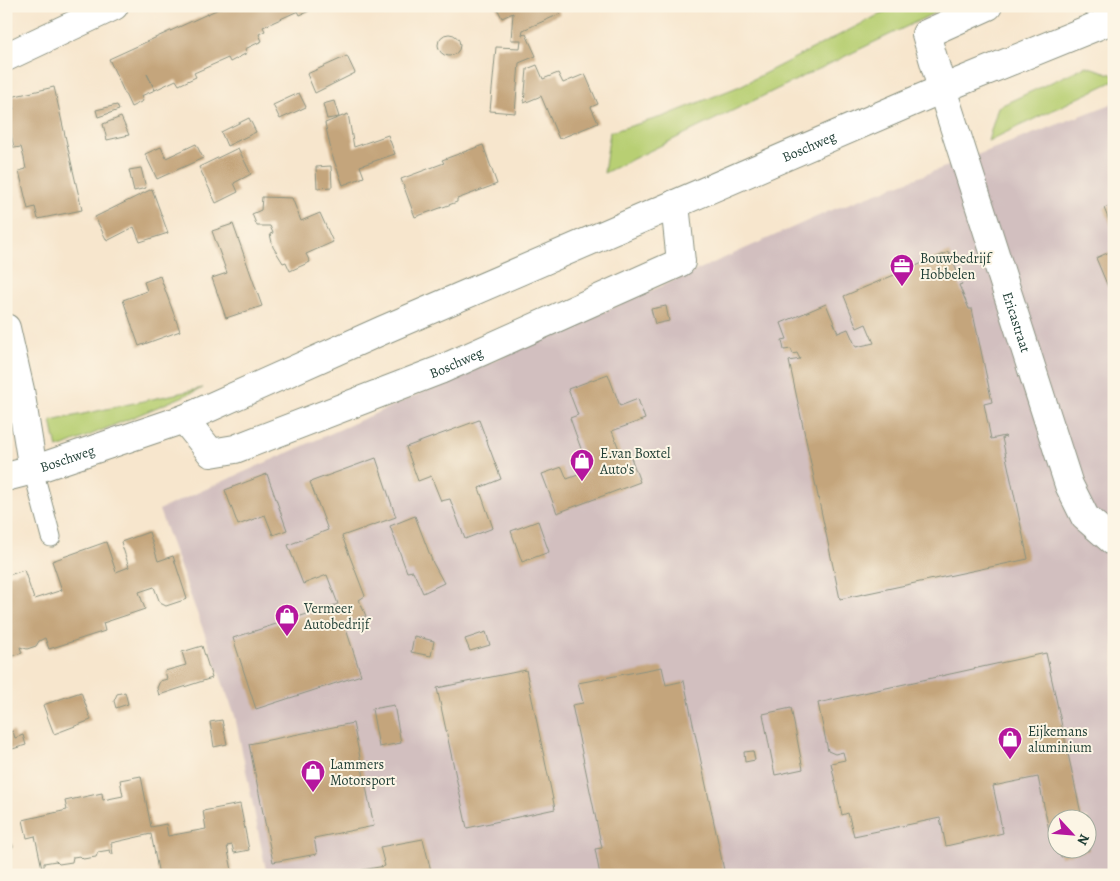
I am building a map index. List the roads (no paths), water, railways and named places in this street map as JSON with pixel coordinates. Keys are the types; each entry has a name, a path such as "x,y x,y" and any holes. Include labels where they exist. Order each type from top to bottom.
{"street":[{"path":"6,57 114,6"},
{"path":"942,89 926,34 988,6"},
{"name":"Boschweg","path":"6,476 33,470 184,419 392,326 942,89 1114,19"},
{"name":"Ericastraat","path":"942,89 1069,485 1085,517 1114,542"},
{"name":"Boschweg","path":"184,419 211,452 235,449 440,370 681,262 675,204"},
{"path":"6,328 20,390 33,470"}],"lane":[{"path":"33,470 50,537"}],"place":[{"name":"Bouwbedrijf Hobbelen","path":"902,287"},
{"name":"E.van Boxtel Auto's","path":"582,482"},
{"name":"Vermeer Autobedrijf","path":"287,637"},
{"name":"Eijkemans aluminium","path":"1010,760"},
{"name":"Lammers Motorsport","path":"313,793"}]}
